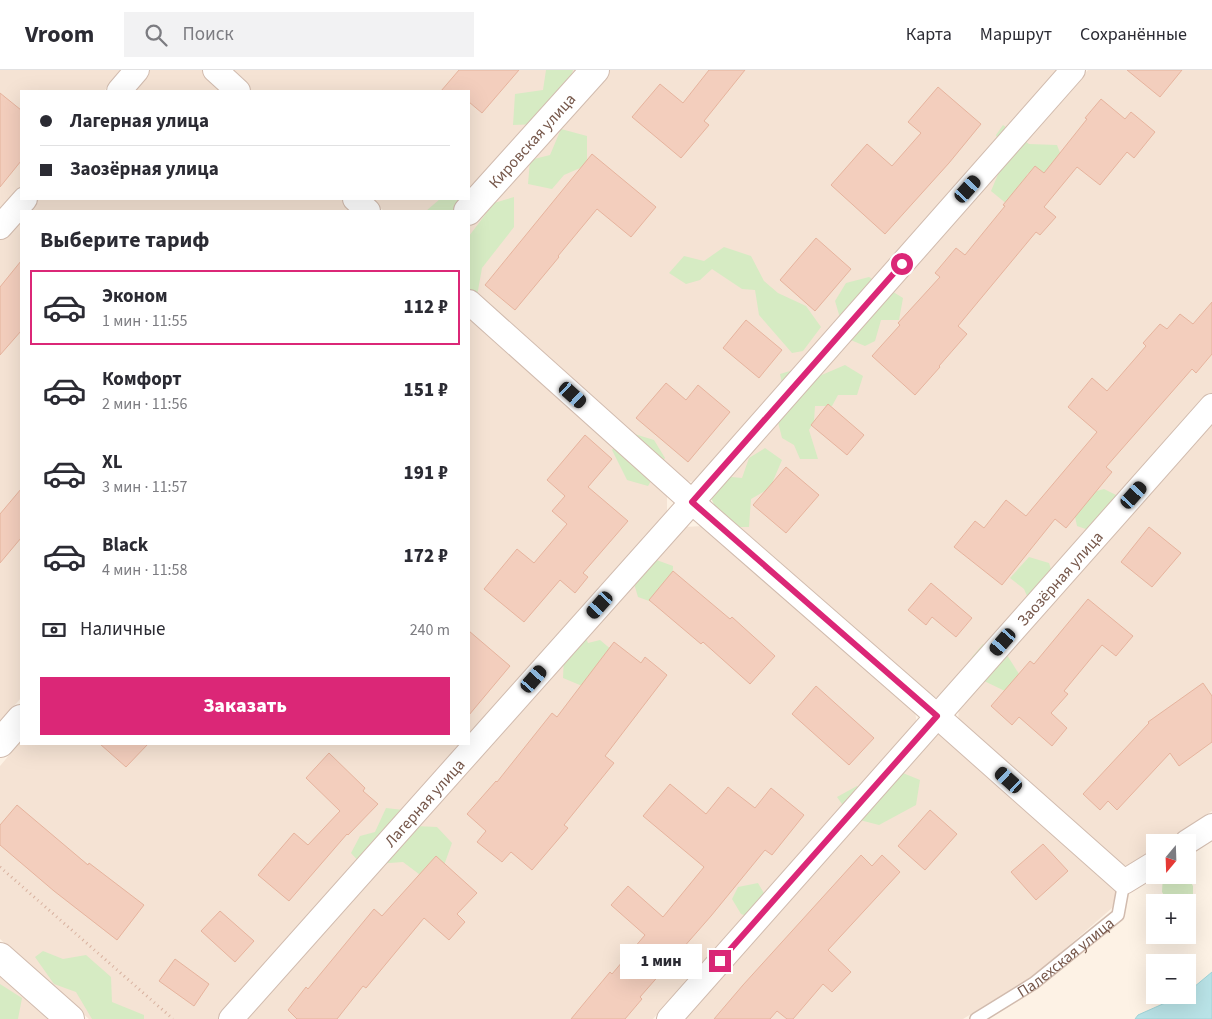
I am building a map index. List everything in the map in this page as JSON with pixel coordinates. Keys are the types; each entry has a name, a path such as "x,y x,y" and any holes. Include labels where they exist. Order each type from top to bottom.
{"street":[{"path":"120,90 137,70"},
{"path":"215,70 237,90"},
{"name":"Кировская улица","path":"469,210 595,70"},
{"name":"Лагерная улица","path":"232,1019 1074,70"},
{"path":"0,227 24,200"},
{"path":"356,200 367,210"},
{"path":"470,303 692,502 1124,882 1146,869"},
{"name":"Заозёрная улица","path":"669,1019 1212,406"},
{"path":"0,743 20,719"},
{"path":"1196,836 1212,826"},
{"path":"0,958 70,1019"}],"lane":[{"name":"Палехская улица","path":"976,1019 1034,984 1118,915 1124,882"}],"path":[{"path":"0,867 173,1019"}],"shaded area":[{"path":"0,70 122,70 105,90 20,90 20,187 0,210"},
{"path":"146,70 204,70 226,90 128,90"},
{"path":"229,70 577,70 470,190 470,90 251,90"},
{"path":"609,70 1061,70 697,482 682,481 470,293 470,226"},
{"path":"1088,70 1212,70 1212,394 945,697 932,697 714,504 713,493"},
{"path":"32,200 344,200 356,210 23,210"},
{"path":"371,200 461,200 452,210 383,210"},
{"path":"20,213 20,699 0,722 0,237"},
{"path":"470,316 667,495 667,512 470,735"},
{"path":"1212,417 1212,811 1176,834 1146,834 1146,855 1129,866 1110,863 958,723 959,706"},
{"path":"704,526 914,706 917,724 653,1019 242,1019 683,527"},
{"path":"929,734 950,735 1118,886 1112,908 1034,976 963,1019 677,1019"},
{"path":"20,742 20,745 461,745 219,1019 89,1019 0,939 0,766"},
{"path":"0,973 51,1019 0,1019"}],"green space":[{"path":"546,70 573,70 566,97 540,124 513,125 515,94 543,90"},
{"path":"1003,125 1029,144 1057,145 1064,159 1050,181 1028,173 1016,197 1008,205 991,191 1004,160 996,135"},
{"path":"561,129 587,136 587,165 564,175 552,189 528,184 530,160 550,155"},
{"path":"514,197 514,227 482,268 477,296 470,296 470,235 494,203"},
{"path":"439,200 464,200 462,210 427,210"},
{"path":"724,247 751,256 764,281 778,293 806,306 821,327 803,351 792,353 759,315 755,290 742,289 712,269 700,280 686,284 669,273 684,256 704,261"},
{"path":"869,277 903,298 899,320 881,320 875,341 865,346 846,338 835,301 846,283"},
{"path":"845,365 863,376 857,395 838,395 832,406 815,406 814,421 809,430 818,459 800,459 794,445 782,438 777,418 786,403 780,374 800,368 817,377"},
{"path":"628,432 654,440 665,458 648,486 627,480 612,450"},
{"path":"765,448 782,460 770,488 751,499 749,527 725,527 708,492 721,476 742,478 749,458"},
{"path":"1104,489 1130,502 1103,535 1077,526 1071,498"},
{"path":"1029,557 1049,563 1059,593 1034,612 1024,589 1010,578"},
{"path":"651,558 673,566 672,588 652,602 638,597 633,580"},
{"path":"582,629 588,643 600,640 613,651 587,688 563,678 564,655"},
{"path":"983,644 1007,655 1019,674 1007,692 982,680 972,657"},
{"path":"898,771 920,780 916,805 879,825 852,818 837,797 857,786 872,799"},
{"path":"386,808 412,811 415,826 437,827 452,843 442,871 423,877 403,862 362,865 351,853 360,836 375,832"},
{"path":"758,883 772,907 760,921 741,914 732,899 738,887"},
{"path":"1162,884 1192,884 1193,886 1193,894 1163,894"},
{"path":"43,951 63,959 86,955 111,977 112,1002 144,1015 144,1019 92,1019 76,992 54,984 35,957"},
{"path":"0,984 22,998 18,1019 0,1019"}],"water":[{"path":"1212,972 1212,1019 1135,1019 1138,1015 1163,1004 1196,1004 1196,985"}],"building":[{"path":"459,70 519,70 482,113 470,103 470,90 442,90"},
{"path":"709,70 745,70 704,121 709,125 681,158 632,117 660,84 683,103"},
{"path":"1127,70 1182,70 1160,97"},
{"path":"938,87 981,124 949,163 885,234 831,185 867,144 892,166 921,133 908,122"},
{"path":"0,93 20,109 20,162 0,187"},
{"path":"1101,99 1125,119 1131,112 1155,132 1134,158 1127,152 1100,185 1077,167 1044,207 1056,217 1040,235 1036,232 958,326 967,334 915,395 872,356 900,325 898,323 940,277 935,273 956,248 965,255 1035,166 1044,173"},
{"path":"592,154 656,207 631,237 597,209 515,310 485,285"},
{"path":"816,238 851,269 815,311 780,280"},
{"path":"20,262 20,332 0,355 0,287"},
{"path":"1212,302 1212,354 1196,373 1192,369 1106,467 1112,472 1066,528 1055,519 1002,585 954,547 975,521 984,528 1006,500 1026,516 1097,432 1068,407 1092,378 1107,391 1146,346 1143,343 1160,324 1167,329 1180,314 1193,324"},
{"path":"746,320 782,350 759,378 723,348"},
{"path":"666,383 686,400 698,385 730,412 688,462 636,418"},
{"path":"828,404 864,435 847,455 811,425"},
{"path":"585,435 612,459 588,487 628,521 583,573 588,577 575,593 560,580 524,622 484,589 517,549 534,563 567,524 552,511 565,496 547,480"},
{"path":"786,467 819,495 786,533 753,505"},
{"path":"20,490 20,539 0,563 0,514"},
{"path":"1149,527 1181,553 1152,587 1121,562"},
{"path":"673,571 730,619 732,617 775,656 750,684 703,642 701,644 649,600"},
{"path":"931,583 972,618 956,637 932,617 926,625 908,610"},
{"path":"1088,599 1133,636 1116,656 1102,645 1064,691 1068,694 1051,713 1067,728 1052,746 1019,717 1012,725 991,706 1030,661 1034,664"},
{"path":"470,632 510,666 470,714"},
{"path":"614,642 641,663 645,657 667,675 605,756 614,763 564,825 568,828 532,870 511,852 502,862 477,842 486,831 467,814 497,782 552,713 557,717"},
{"path":"1203,683 1212,696 1212,742 1179,766 1170,753 1117,810 1108,801 1100,810 1083,794 1148,722"},
{"path":"816,686 874,738 849,765 792,714"},
{"path":"101,745 147,745 126,767"},
{"path":"329,753 365,788 363,791 378,804 347,834 289,901 258,875 294,833 308,845 340,811 306,778"},
{"path":"670,784 706,814 728,787 755,808 771,788 804,815 772,855 765,850 711,916 640,997 642,999 625,1019 571,1019 610,972 612,974 645,935 611,905 628,886 663,917 704,867 643,816"},
{"path":"17,805 88,865 89,863 144,905 117,940 54,891 0,845 0,825"},
{"path":"930,810 957,834 925,870 898,846"},
{"path":"1043,844 1068,871 1036,900 1011,872"},
{"path":"861,855 872,866 882,855 900,872 828,950 851,972 832,992 823,984 793,1019 787,1019 777,1011 770,1019 714,1019 743,985"},
{"path":"436,856 477,893 457,914 465,922 449,940 424,918 366,988 363,986 337,1019 297,1019 288,1010 306,987 308,989 374,909 382,916"},
{"path":"220,911 254,941 235,962 201,931"},
{"path":"175,959 209,984 194,1006 159,981"}],"route":[{"path":"720,961 937,716 692,502 902,264"}]}
